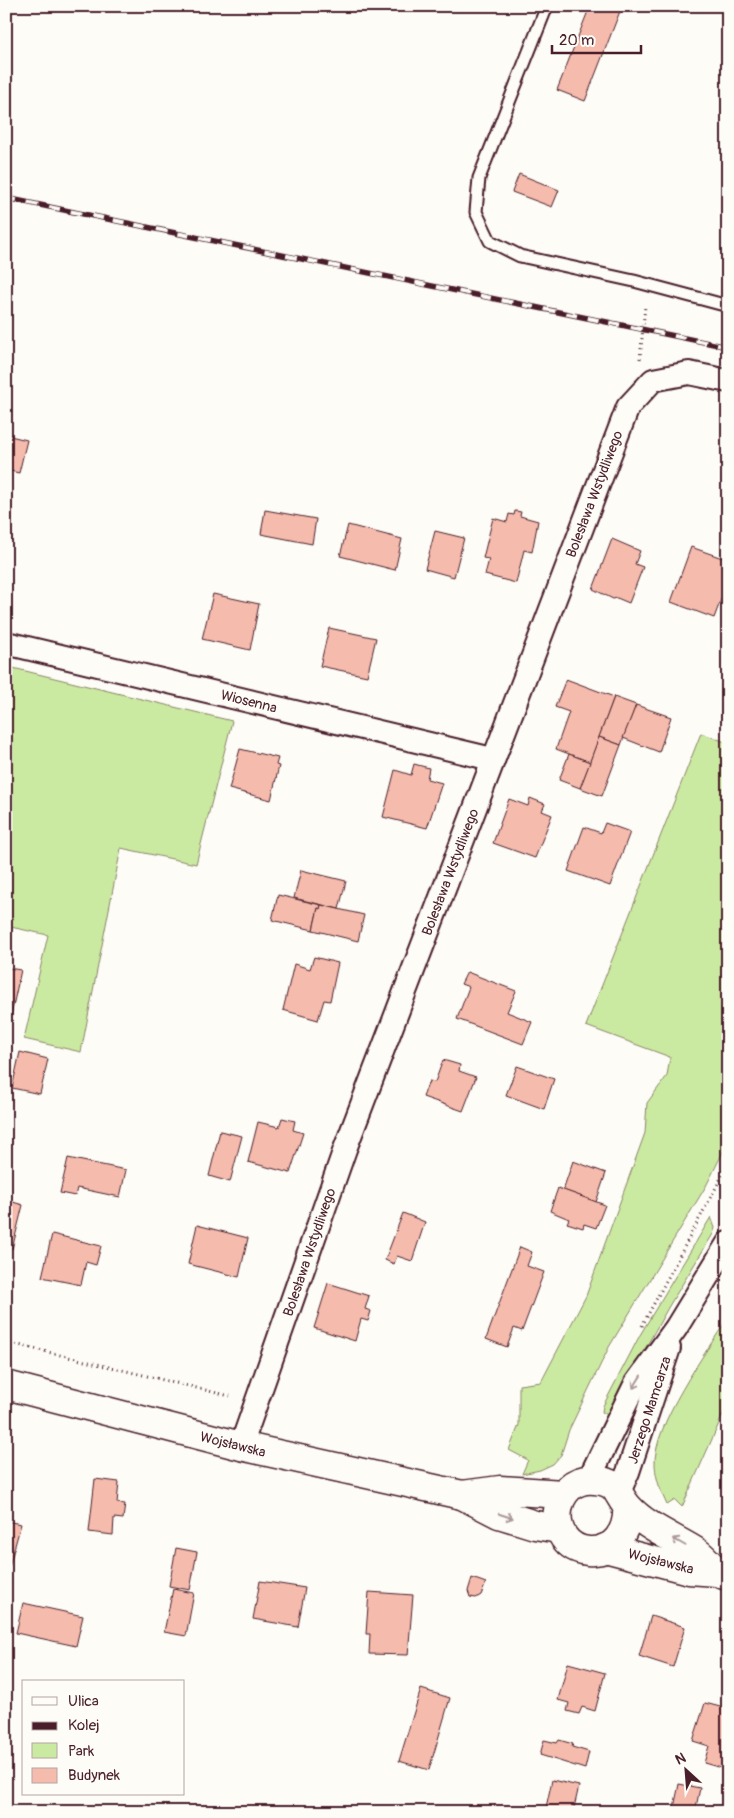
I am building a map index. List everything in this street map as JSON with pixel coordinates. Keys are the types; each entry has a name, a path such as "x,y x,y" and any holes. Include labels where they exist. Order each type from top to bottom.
{"street":[{"path":"654,380 689,373 728,381"},
{"name":"Bolesława Wstydliwego","path":"241,1446 345,1149 492,759 628,407 654,380"},
{"name":"Wiosenna","path":"6,642 492,759"},
{"name":"Jerzego Mamcarza","path":"589,1480 636,1383 676,1328 728,1243"},
{"name":"Jerzego Mamcarza","path":"623,1499 636,1449 676,1328"},
{"name":"Wojsławska","path":"6,1386 241,1446 462,1495 499,1514 535,1525 559,1529"},
{"path":"589,1480 605,1482 623,1499 625,1528 617,1540 606,1548 589,1551 578,1548 567,1541 559,1529 557,1513 563,1494 578,1482 589,1480"},
{"name":"Wojsławska","path":"462,1495 500,1490 563,1494"},
{"name":"Wojsławska","path":"623,1499 654,1527 700,1555 722,1574"},
{"name":"Wojsławska","path":"606,1548 689,1570 722,1574"}],"lane":[{"path":"547,6 479,178 476,212 490,241 520,256 634,281 728,306"}],"path":[{"path":"634,281 645,303 640,361 654,380"},
{"path":"639,1332 728,1165"},
{"path":"6,1342 256,1403"}],"green space":[{"path":"13,668 232,721 196,864 121,848 81,1052 24,1039 48,935 6,926 6,695"},
{"path":"701,733 728,743 728,1142 706,1186 609,1347 569,1430 561,1455 553,1464 540,1470 522,1474 528,1460 509,1450 519,1425 519,1385 541,1382 586,1296 645,1133 647,1103 667,1076 670,1057 586,1026"},
{"path":"711,1217 715,1228 713,1234 669,1306 608,1415 602,1412 603,1406 640,1335"},
{"path":"728,1318 728,1403 682,1507 675,1500 667,1505 656,1476 655,1465 662,1430 682,1389"}],"building":[{"path":"590,6 622,6 585,101 557,90"},
{"path":"519,174 559,190 552,207 512,192"},
{"path":"6,435 27,440 19,473 6,470"},
{"path":"265,510 316,519 312,544 261,534"},
{"path":"515,511 521,512 520,516 538,521 532,552 524,550 516,583 485,575 489,559 483,558 493,518 507,522 509,514 514,515"},
{"path":"348,525 402,539 395,570 340,556"},
{"path":"435,531 464,538 454,577 425,569"},
{"path":"612,539 640,551 635,564 643,567 629,603 617,598 613,599 593,589"},
{"path":"691,547 728,560 728,581 714,618 671,602"},
{"path":"213,594 259,604 250,650 202,639"},
{"path":"329,628 376,638 367,676 320,666"},
{"path":"566,679 614,697 590,762 556,749 569,712 555,707"},
{"path":"614,697 636,705 621,745 599,737"},
{"path":"636,705 671,717 659,752 623,738"},
{"path":"599,737 621,745 602,796 580,788"},
{"path":"240,749 278,758 276,765 279,766 271,800 229,789"},
{"path":"569,754 590,762 580,788 559,780"},
{"path":"414,764 429,768 427,779 442,783 427,828 383,817 395,770 411,775"},
{"path":"530,798 545,804 542,811 552,815 535,858 493,843 509,799 528,806"},
{"path":"605,823 630,832 610,886 568,871 584,827 601,833"},
{"path":"301,870 346,881 339,909 294,898"},
{"path":"278,895 321,905 320,909 318,908 313,930 272,920"},
{"path":"321,905 364,915 358,941 313,930 318,908 320,909"},
{"path":"314,957 338,963 330,1001 324,1000 318,1020 283,1010 294,964 310,969"},
{"path":"8,968 21,970 8,1029 6,1029 6,978"},
{"path":"467,972 516,991 507,1012 532,1022 523,1044 457,1019 469,987 461,984"},
{"path":"20,1052 48,1059 40,1094 12,1088"},
{"path":"443,1060 460,1065 459,1071 476,1077 463,1111 423,1097 429,1081 435,1082"},
{"path":"517,1066 554,1079 544,1109 506,1095"},
{"path":"282,1118 295,1121 293,1130 303,1133 290,1173 248,1162 258,1122 279,1127"},
{"path":"220,1131 242,1136 230,1182 209,1176"},
{"path":"68,1158 126,1170 120,1197 77,1188 75,1196 60,1193"},
{"path":"573,1161 606,1173 596,1202 563,1190"},
{"path":"558,1188 605,1205 596,1228 584,1224 583,1228 567,1223 569,1219 550,1211"},
{"path":"6,1200 23,1205 12,1249 6,1248"},
{"path":"403,1213 425,1222 412,1261 397,1256 394,1264 385,1260"},
{"path":"197,1225 248,1238 239,1277 188,1264"},
{"path":"52,1234 101,1246 96,1265 86,1262 81,1285 42,1277"},
{"path":"520,1247 532,1252 527,1266 544,1272 522,1331 514,1328 507,1347 486,1339"},
{"path":"328,1283 369,1296 365,1309 371,1311 368,1321 361,1319 355,1341 314,1328"},
{"path":"95,1479 119,1482 117,1503 125,1504 123,1519 114,1518 113,1535 89,1532"},
{"path":"6,1521 21,1524 9,1567 6,1566"},
{"path":"176,1548 197,1552 190,1590 169,1586"},
{"path":"472,1578 486,1583 481,1595 476,1598 470,1597 468,1591"},
{"path":"260,1581 305,1588 298,1627 253,1619"},
{"path":"173,1589 194,1593 186,1636 164,1632"},
{"path":"369,1592 413,1595 408,1655 369,1654 370,1634 366,1634"},
{"path":"23,1603 83,1616 76,1646 16,1633"},
{"path":"651,1616 685,1627 673,1667 639,1656"},
{"path":"568,1663 605,1673 595,1711 582,1707 579,1714 567,1711 569,1703 558,1700"},
{"path":"421,1689 450,1698 429,1770 399,1761"},
{"path":"705,1703 728,1709 728,1770 704,1763 709,1746 693,1741"},
{"path":"544,1740 557,1743 559,1740 573,1744 572,1747 589,1752 585,1769 540,1755"},
{"path":"552,1780 579,1786 573,1812 545,1812"},
{"path":"679,1784 700,1788 695,1812 673,1812"}],"railway":[{"path":"6,198 728,347"}]}
